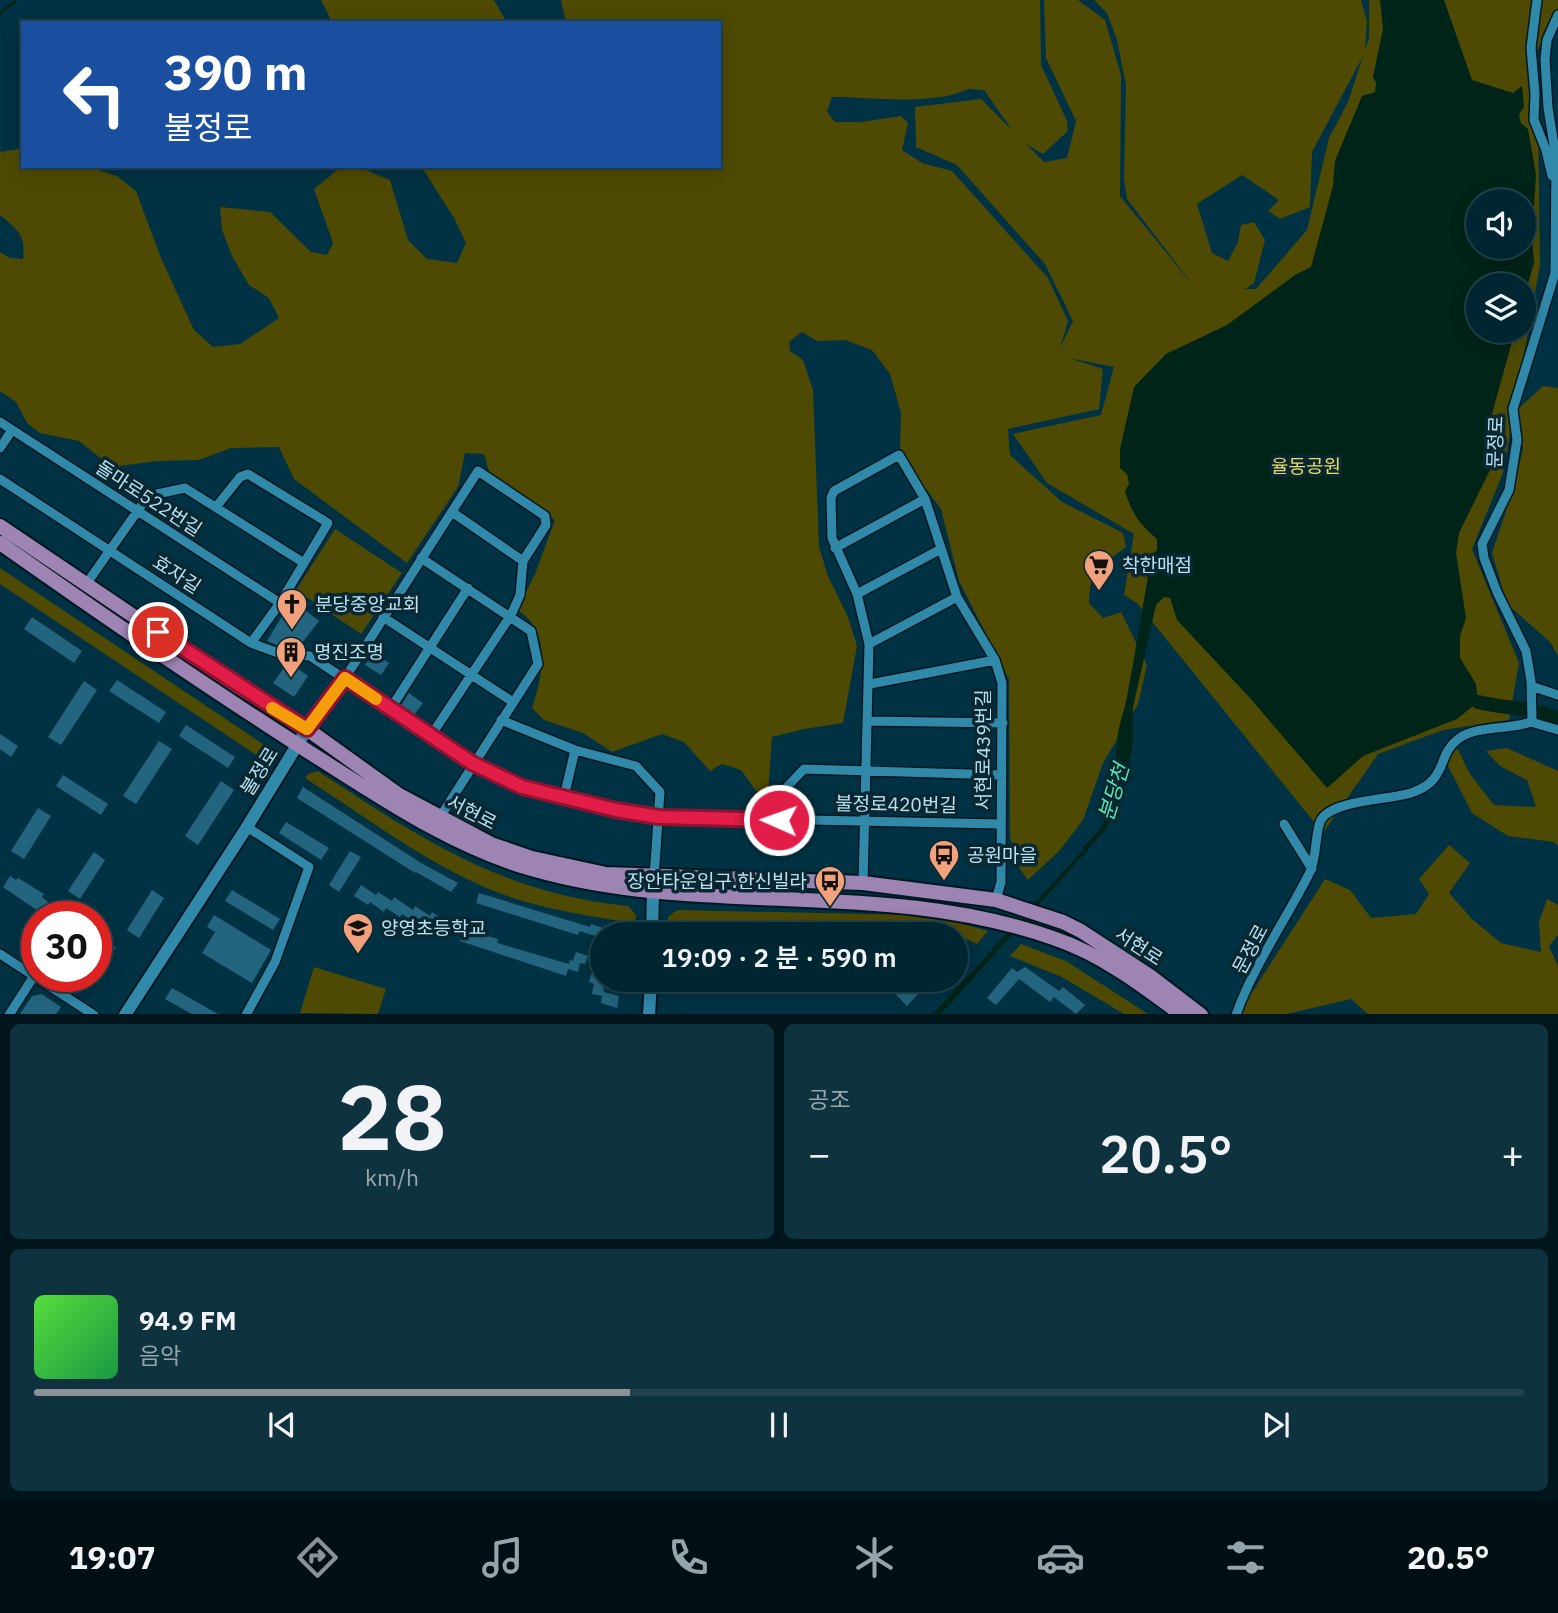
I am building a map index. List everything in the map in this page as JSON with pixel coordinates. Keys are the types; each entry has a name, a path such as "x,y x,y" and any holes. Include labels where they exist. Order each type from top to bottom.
{"main road":[{"name":"서현로","path":"0,526 237,686 307,729 399,795 491,844 532,858 654,884 863,883 1001,901 1051,918 1112,950 1201,1014"},
{"name":"서현로","path":"0,543 214,691 298,745 411,815 495,856 564,877 930,907 1000,921 1074,946 1108,964 1182,1014"},
{"name":"불정로","path":"125,1014 247,827 307,729"},
{"path":"652,922 654,884"},
{"path":"649,1014 650,992"}],"street":[{"path":"1537,0 1531,48 1534,120 1555,180"},
{"name":"문정로","path":"1236,1014 1312,869 1321,820 1333,808 1396,797 1427,787 1436,778 1457,740 1468,734 1532,720 1532,691 1526,651 1497,592 1484,558 1482,544 1509,490 1517,440 1513,408 1555,273 1556,157 1548,108 1545,59 1547,40 1558,15"},
{"name":"돌마로522번길","path":"0,422 280,603"},
{"path":"0,448 12,430"},
{"name":"서현로439번길","path":"835,548 831,515 834,491 900,455 925,499 957,597 995,660 1002,683 1001,901"},
{"name":"불정로","path":"307,729 345,678 478,471 545,516 546,525 523,561"},
{"path":"216,507 240,477 248,474 328,523 280,603 251,643"},
{"name":"효자길","path":"0,479 251,643 281,653 310,656 345,678"},
{"path":"87,583 148,496 185,488 304,562"},
{"path":"863,883 869,644 857,594 835,548 925,499"},
{"path":"432,734 511,615 520,595 523,561 452,512"},
{"path":"857,594 941,549"},
{"path":"421,558 511,615 531,631 538,664 472,763 440,817"},
{"path":"391,708 468,588"},
{"path":"869,644 957,597"},
{"path":"383,617 513,702"},
{"path":"870,684 995,660"},
{"name":"불정로420번길","path":"345,678 472,763 522,787 564,797 659,817 1000,824"},
{"path":"1532,691 1558,695"},
{"path":"501,720 575,750 636,765 660,792 654,884"},
{"path":"1532,720 1558,730"},
{"path":"867,721 1003,723"},
{"path":"564,797 575,750"},
{"path":"779,820 782,792 804,769 1002,775"},
{"path":"1284,824 1312,869"},
{"path":"246,1014 278,954 309,867 247,827"},
{"path":"0,954 21,968"},
{"path":"9,1014 23,992"},
{"path":"59,992 94,1014"}],"green space":[{"path":"321,0 494,0 506,21 329,21"},
{"path":"561,0 1040,0 1041,65 1067,121 1068,131 1043,154 1026,144 1044,162 1067,158 1076,121 1046,58 1044,0 1078,0 1105,20 1121,75 1120,196 1196,289 1127,199 1124,180 1126,85 1117,40 1107,13 1094,0 1361,0 1367,21 1365,50 1369,38 1369,0 1558,0 1558,13 1537,50 1540,265 1536,287 1536,273 1466,273 1466,343 1526,343 1503,473 1472,549 1519,663 1509,720 1443,730 1378,754 1323,833 1137,603 1124,595 1134,534 1047,483 1013,434 1101,415 1114,367 1069,358 1103,369 1099,409 1008,429 1010,455 1062,502 1123,533 1126,547 1103,564 1094,575 1089,603 1103,618 1121,612 1147,665 1138,704 1103,763 1083,820 1060,850 1028,880 1020,869 1010,837 1009,679 959,581 941,509 907,464 900,449 901,413 890,374 872,350 845,340 817,341 802,332 789,342 790,351 803,360 813,390 819,547 857,646 843,723 772,737 767,806 741,770 722,764 710,771 684,742 662,734 612,752 583,733 544,720 532,708 539,682 542,654 536,629 517,610 535,574 555,520 489,472 484,454 465,453 458,487 407,563 294,479 279,447 231,448 199,460 157,461 112,467 79,441 40,433 27,423 16,402 0,391 0,252 10,258 23,259 24,251 22,238 0,215 0,152 21,148 21,168 91,168 117,176 136,191 161,258 194,330 213,347 240,344 279,318 269,298 249,285 232,256 222,230 220,207 270,212 311,252 327,255 333,243 314,189 340,168 366,170 390,180 408,240 427,259 457,263 466,243 454,218 422,168 721,168 721,21 566,21","holes":["1363,56 1348,102 1329,138 1307,230 1256,289 1245,289 1254,283 1265,240 1254,222 1241,225 1238,242 1228,261 1212,253 1197,204 1242,175 1279,200 1268,211 1280,219 1310,207 1312,152","968,89 984,90 1012,130 981,99 915,107 916,147 957,165 1045,264 1073,321 1060,348 1068,321 1048,278 952,171 922,163 902,150 908,123 901,116 861,122 835,122 827,112 832,97 920,99"]},
{"path":"1543,386 1558,388 1558,656 1550,642 1507,604 1492,553 1523,449 1518,409"},
{"path":"335,529 402,573 361,634 296,590"},
{"path":"0,568 266,746 271,757 267,762 0,584"},
{"path":"1457,748 1470,774 1494,805 1536,807 1527,780 1500,766 1486,751 1507,748 1558,771 1558,846 1554,842 1508,836 1472,813 1446,762"},
{"path":"318,771 392,819 464,859 541,889 628,906 636,915 635,922 546,907 511,897 469,880 397,839 305,778"},
{"path":"1449,845 1470,863 1449,893 1472,919 1501,943 1541,952 1539,922 1547,899 1558,905 1558,935 1549,946 1558,966 1558,1014 1368,1014 1351,999 1287,1014 1243,1014 1244,1005 1325,879 1350,890 1371,918 1416,914 1429,894 1419,879"},
{"path":"677,910 909,915 956,922 668,922 668,917"},
{"path":"968,925 988,931 977,944 968,940"},
{"path":"1021,944 1066,961 1148,1014 1124,1014 1062,977 1010,956"},
{"path":"314,967 386,989 378,1014 300,1013"}],"shaded area":[{"name":"율동공원","path":"1380,0 1444,0 1472,80 1513,93 1522,86 1524,107 1519,114 1521,123 1528,129 1536,175 1535,189 1466,189 1466,259 1534,259 1534,263 1531,273 1466,273 1466,343 1512,343 1490,421 1494,450 1491,468 1459,533 1456,553 1466,618 1460,636 1460,658 1476,684 1478,702 1457,719 1363,756 1327,788 1250,698 1177,620 1170,598 1164,597 1156,605 1133,707 1133,739 1129,766 1132,779 1125,785 1106,830 968,984 968,976 1093,839 1112,800 1118,733 1152,555 1157,550 1157,539 1133,512 1125,491 1129,484 1127,474 1120,468 1120,449 1134,387 1166,354 1227,325 1295,275 1311,267 1333,186 1335,161 1362,96 1375,92 1376,83 1373,77 1383,29"},
{"name":"율동공원","path":"953,992 961,992 941,1014 933,1014"}],"building":[{"name":"분당중앙교회","path":"292,600 319,621 298,648 282,647 267,641"},
{"path":"32,617 82,651 74,663 24,629"},
{"path":"373,653 389,663 381,675 365,665"},
{"name":"명진조명","path":"288,662 308,676 294,697 273,683"},
{"path":"117,680 166,712 159,723 109,691"},
{"path":"84,681 97,690 61,745 48,737"},
{"path":"409,693 423,703 414,715 401,705"},
{"path":"186,725 235,757 228,768 179,736"},
{"path":"0,734 18,746 11,757 0,749"},
{"path":"159,741 172,749 136,804 123,796"},
{"path":"63,775 108,804 101,815 56,786"},
{"path":"221,781 234,790 198,845 185,836"},
{"path":"303,787 421,863 458,883 451,892 415,873 297,798"},
{"path":"38,808 51,816 24,859 11,851"},
{"path":"286,822 329,848 321,860 279,833"},
{"path":"350,851 361,857 339,892 329,885"},
{"path":"94,852 105,860 80,899 68,891"},
{"path":"10,876 16,880 18,878 44,894 42,897 47,901 23,901 3,887"},
{"path":"361,885 392,901 394,897 413,910 415,906 430,916 432,912 446,922 438,933 424,924 422,927 402,914 400,917 386,908 384,912 370,902 368,905 354,896"},
{"path":"152,890 164,898 139,938 127,930"},
{"path":"232,890 280,919 273,930 225,901"},
{"path":"479,893 590,927 590,934 579,931 578,935 476,903"},
{"path":"214,915 271,950 252,983 202,953 215,932 207,927"},
{"path":"463,929 498,939 497,943 569,964 576,952 588,956 585,964 580,963 578,972 568,969 566,976 460,941"},
{"path":"1025,967 1059,991 1063,987 1085,1005 1076,1014 1054,997 1050,1002 1019,979 996,1005 987,998 1012,968 1017,972"},
{"path":"172,988 218,1014 192,1014 165,999"},
{"path":"604,992 619,996 617,1008 601,1003 602,996 592,994"},
{"path":"894,992 920,992 907,1006"},
{"path":"42,994 61,1007 56,1014 20,1014 32,996"}],"waterway":[{"path":"0,13 17,0"},
{"path":"1478,702 1539,712 1558,719"},
{"name":"분당천","path":"1084,848 1098,833"}],"slow traffic":[{"path":"272,708 307,729 345,678 376,699"}],"place":[{"name":"착한매점","path":"1099,592"},
{"name":"분당중앙교회","path":"292,631"},
{"name":"명진조명","path":"291,679"},
{"name":"공원마을","path":"944,882"},
{"name":"장안타운입구.한신빌라","path":"830,908"},
{"name":"양영초등학교","path":"358,955"}],"route":[{"path":"158,632 237,686 307,729 345,678 472,763 522,787 616,810 659,817 779,820"}]}
